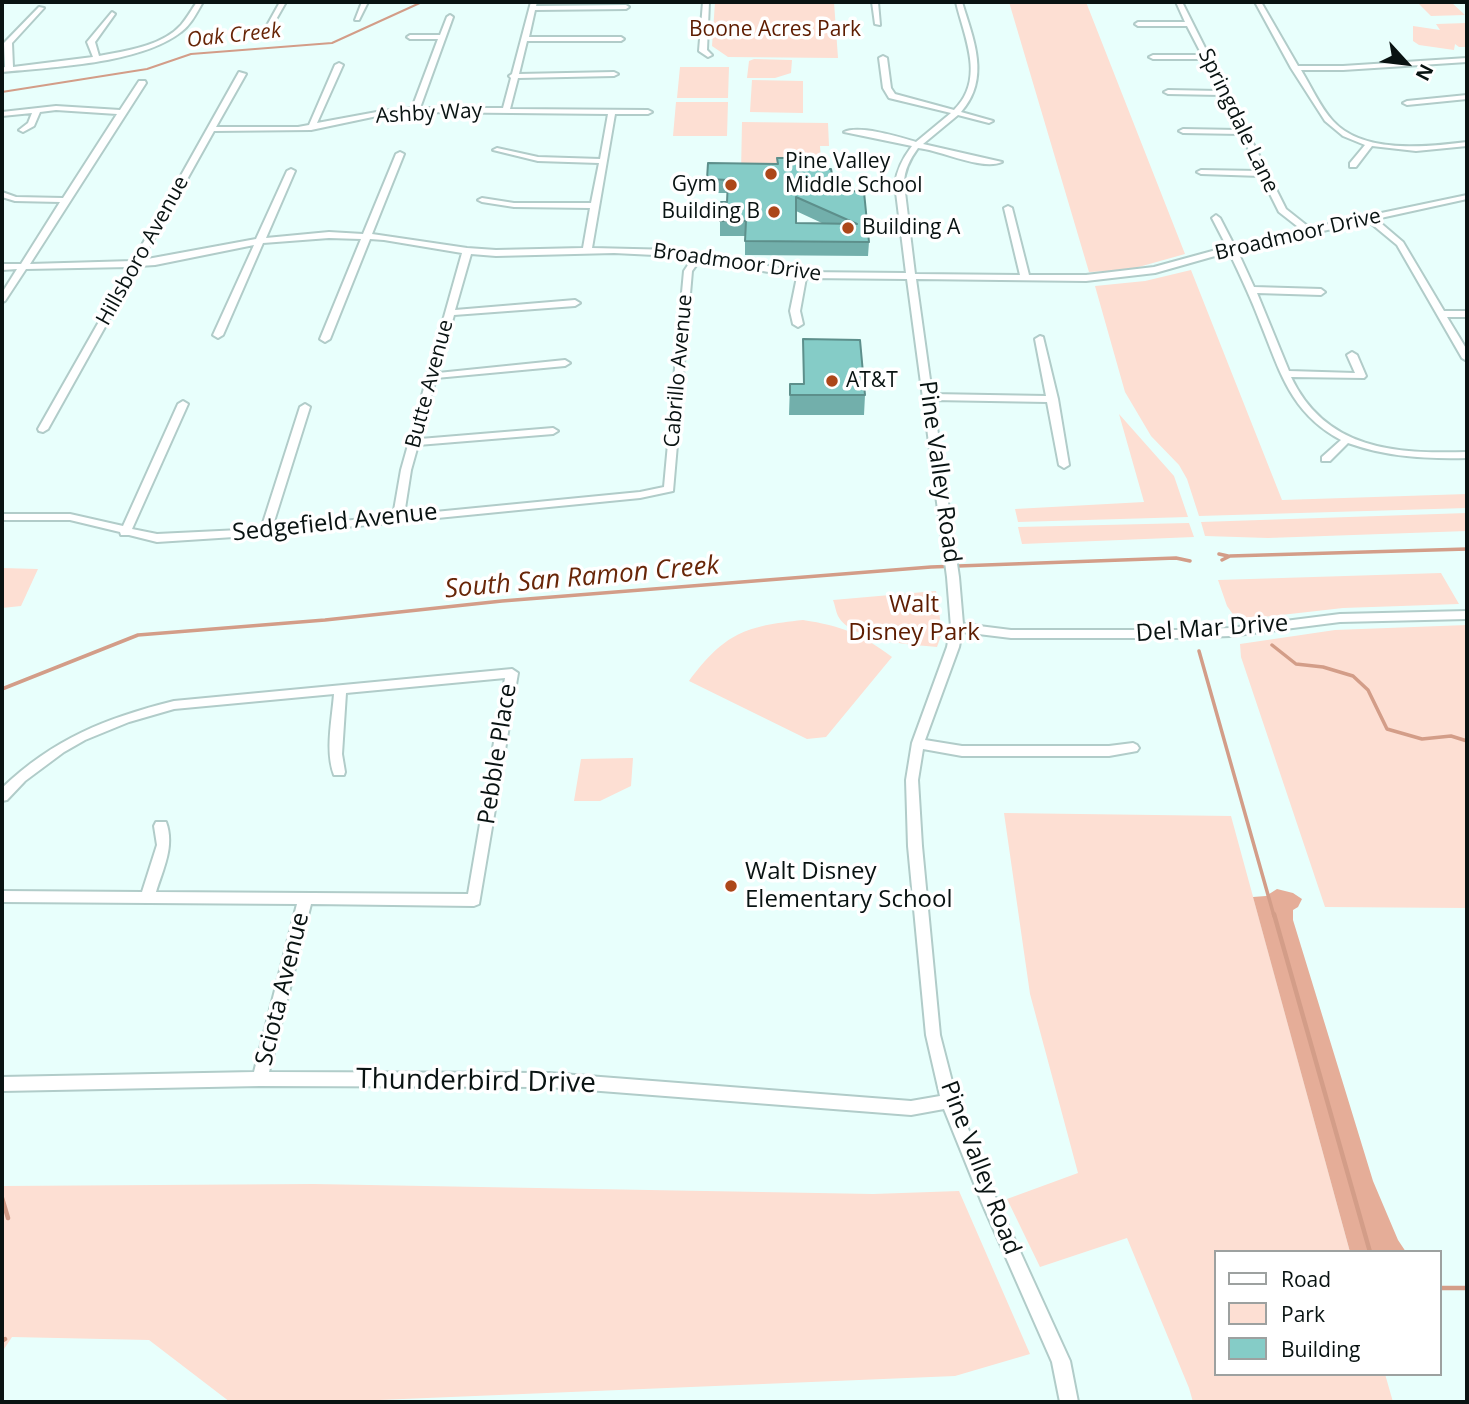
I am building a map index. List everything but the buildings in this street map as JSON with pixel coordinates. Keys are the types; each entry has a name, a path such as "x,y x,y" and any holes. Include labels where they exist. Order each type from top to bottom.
{"street":[{"path":"41,8 8,43 5,69 124,52 166,39 184,26 200,2"},
{"path":"268,29 283,2"},
{"path":"357,19 365,2"},
{"path":"706,2 703,51 708,55"},
{"path":"875,2 878,24"},
{"name":"Pine Valley Road","path":"959,2 974,60 975,79 967,100 917,146 900,173 903,221 951,560 957,627 942,681 918,743 912,780 915,846 933,1035 949,1101 990,1203 1060,1361 1069,1402"},
{"name":"Springdale Lane","path":"1179,2 1282,210 1308,231"},
{"path":"1258,2 1295,68 1332,125 1371,144 1430,149 1467,144"},
{"path":"506,111 533,5 626,7"},
{"path":"96,57 91,42 112,14"},
{"path":"415,110 450,16"},
{"path":"1138,24 1190,24"},
{"path":"410,37 442,37"},
{"path":"524,39 621,39"},
{"path":"1153,57 1206,57"},
{"path":"883,58 887,88 892,96 989,121"},
{"path":"1295,68 1343,68 1467,60"},
{"path":"311,128 340,65"},
{"name":"Hillsboro Avenue","path":"43,429 242,74"},
{"path":"513,76 614,74"},
{"path":"2,299 47,232 63,200 142,83"},
{"path":"1168,92 1223,93"},
{"path":"1406,103 1467,97"},
{"path":"2,114 56,108 122,112"},
{"path":"23,130 31,124 37,110"},
{"name":"Ashby Way","path":"212,129 311,128 382,113 415,110 648,112"},
{"path":"587,251 612,111"},
{"path":"1184,131 1244,132"},
{"path":"848,132 877,135 970,160 998,162"},
{"path":"1353,165 1371,144"},
{"path":"497,150 538,159 601,161"},
{"path":"325,339 400,154"},
{"path":"218,335 292,171"},
{"path":"1201,172 1264,174"},
{"path":"2,194 15,199 63,200"},
{"name":"Broadmoor Drive","path":"2,267 136,264 259,241 329,235 369,236 467,251 523,254 649,251 802,275 1119,275 1155,270 1232,248 1467,197"},
{"path":"482,201 514,205 594,206"},
{"path":"1008,208 1025,277"},
{"path":"1216,218 1303,406 1322,424 1347,439 1402,455 1467,455"},
{"path":"1371,219 1400,244 1467,358"},
{"name":"Butte Avenue","path":"398,517 406,470 467,251"},
{"name":"Cabrillo Avenue","path":"669,489 688,271 697,257"},
{"path":"798,324 795,311 802,275"},
{"path":"1251,290 1321,292"},
{"path":"449,313 575,303"},
{"path":"1442,314 1467,314"},
{"path":"1040,339 1063,465"},
{"path":"1287,374 1361,376 1352,355"},
{"path":"432,376 565,363"},
{"path":"928,397 1053,399"},
{"path":"125,533 183,404"},
{"path":"265,531 305,407"},
{"path":"415,442 553,431"},
{"path":"1326,459 1347,439"},
{"name":"Sedgefield Avenue","path":"2,517 70,517 125,533 157,538 265,531 640,495 669,489"},
{"name":"Del Mar Drive","path":"957,627 1011,634 1179,634 1230,632 1340,618 1467,615"},
{"name":"Pebble Place","path":"2,796 27,769 56,749 136,714 174,705 512,673 474,900 2,896"},
{"path":"339,772 336,754 340,689"},
{"path":"918,743 962,751 1109,751 1133,748"},
{"path":"147,898 164,845 161,826"},
{"name":"Sciota Avenue","path":"260,1079 305,899"},
{"name":"Thunderbird Drive","path":"2,1084 260,1079 549,1080 911,1108 949,1101"}],"green space":[{"name":"Boone Acres Park","path":"715,2 834,2 838,58 728,57 712,46"},
{"path":"1009,2 1086,2 1185,254 1128,270 1089,272"},
{"path":"1417,2 1451,2 1465,15 1431,16"},
{"path":"1467,23 1467,47 1455,44 1454,50 1419,45 1413,41 1413,26 1440,30 1436,24"},
{"path":"792,60 791,73 775,78 747,78 749,61"},
{"path":"680,67 729,67 728,98 677,98"},
{"path":"752,80 803,81 803,113 750,112"},
{"path":"676,102 728,102 727,136 673,136"},
{"path":"742,122 828,123 829,146 820,146 821,159 786,159 785,163 772,163 772,173 741,173"},
{"path":"1191,270 1282,500 1467,494 1467,508 1199,516 1187,479 1179,465 1151,436 1125,392 1095,286 1145,281"},
{"path":"1119,414 1174,476 1188,517 1018,522 1015,509 1144,502"},
{"path":"1467,513 1467,531 1268,538 1205,536 1201,522"},
{"path":"1189,523 1194,537 1022,544 1018,527"},
{"path":"2,568 38,569 21,606 2,608"},
{"path":"1441,573 1459,604 1343,608 1237,620 1227,606 1218,580"},
{"name":"Walt Disney Park","path":"936,591 942,633 937,647 883,640 856,631 838,616 833,600"},
{"path":"803,620 851,632 892,657 826,737 807,739 689,681 714,652 738,635 766,625"},
{"path":"1467,625 1467,908 1325,907 1241,657 1240,644 1335,630"},
{"path":"633,758 631,786 600,801 574,801 581,759"},
{"path":"1004,813 1231,816 1349,1250 1214,1250 1214,1376 1386,1376 1393,1402 1193,1402 1127,1238 1040,1267 1007,1199 1078,1173 1030,994"},
{"path":"313,1184 873,1194 959,1191 1030,1354 955,1376 331,1402 230,1402 149,1340 12,1337 2,1352 2,1186"}],"shaded area":[{"path":"1277,889 1293,893 1302,899 1293,910 1293,920 1373,1181 1405,1250 1349,1250 1253,897 1266,896"}],"waterway":[{"name":"Oak Creek","path":"2,92 147,69 191,54 332,43 422,2"},
{"name":"South San Ramon Creek","path":"1222,560 1230,556 1467,549"},
{"name":"South San Ramon Creek","path":"1219,554 1228,556"},
{"name":"South San Ramon Creek","path":"2,689 138,635 325,620 502,601 931,567 1176,558 1190,561"},
{"path":"1272,645 1296,664 1323,667 1353,676 1368,690 1387,729 1422,739 1451,736 1467,741"},
{"path":"1199,651 1274,916"},
{"path":"1274,914 1369,1250"},
{"path":"2,1198 8,1218"},
{"path":"1441,1288 1467,1288"}],"place":[{"name":"Pine Valley Middle School","path":"771,174"},
{"name":"Gym","path":"731,185"},
{"name":"Building B","path":"774,212"},
{"name":"Building A","path":"848,228"},
{"name":"AT&T","path":"832,381"},
{"name":"Walt Disney Elementary School","path":"731,886"}]}
